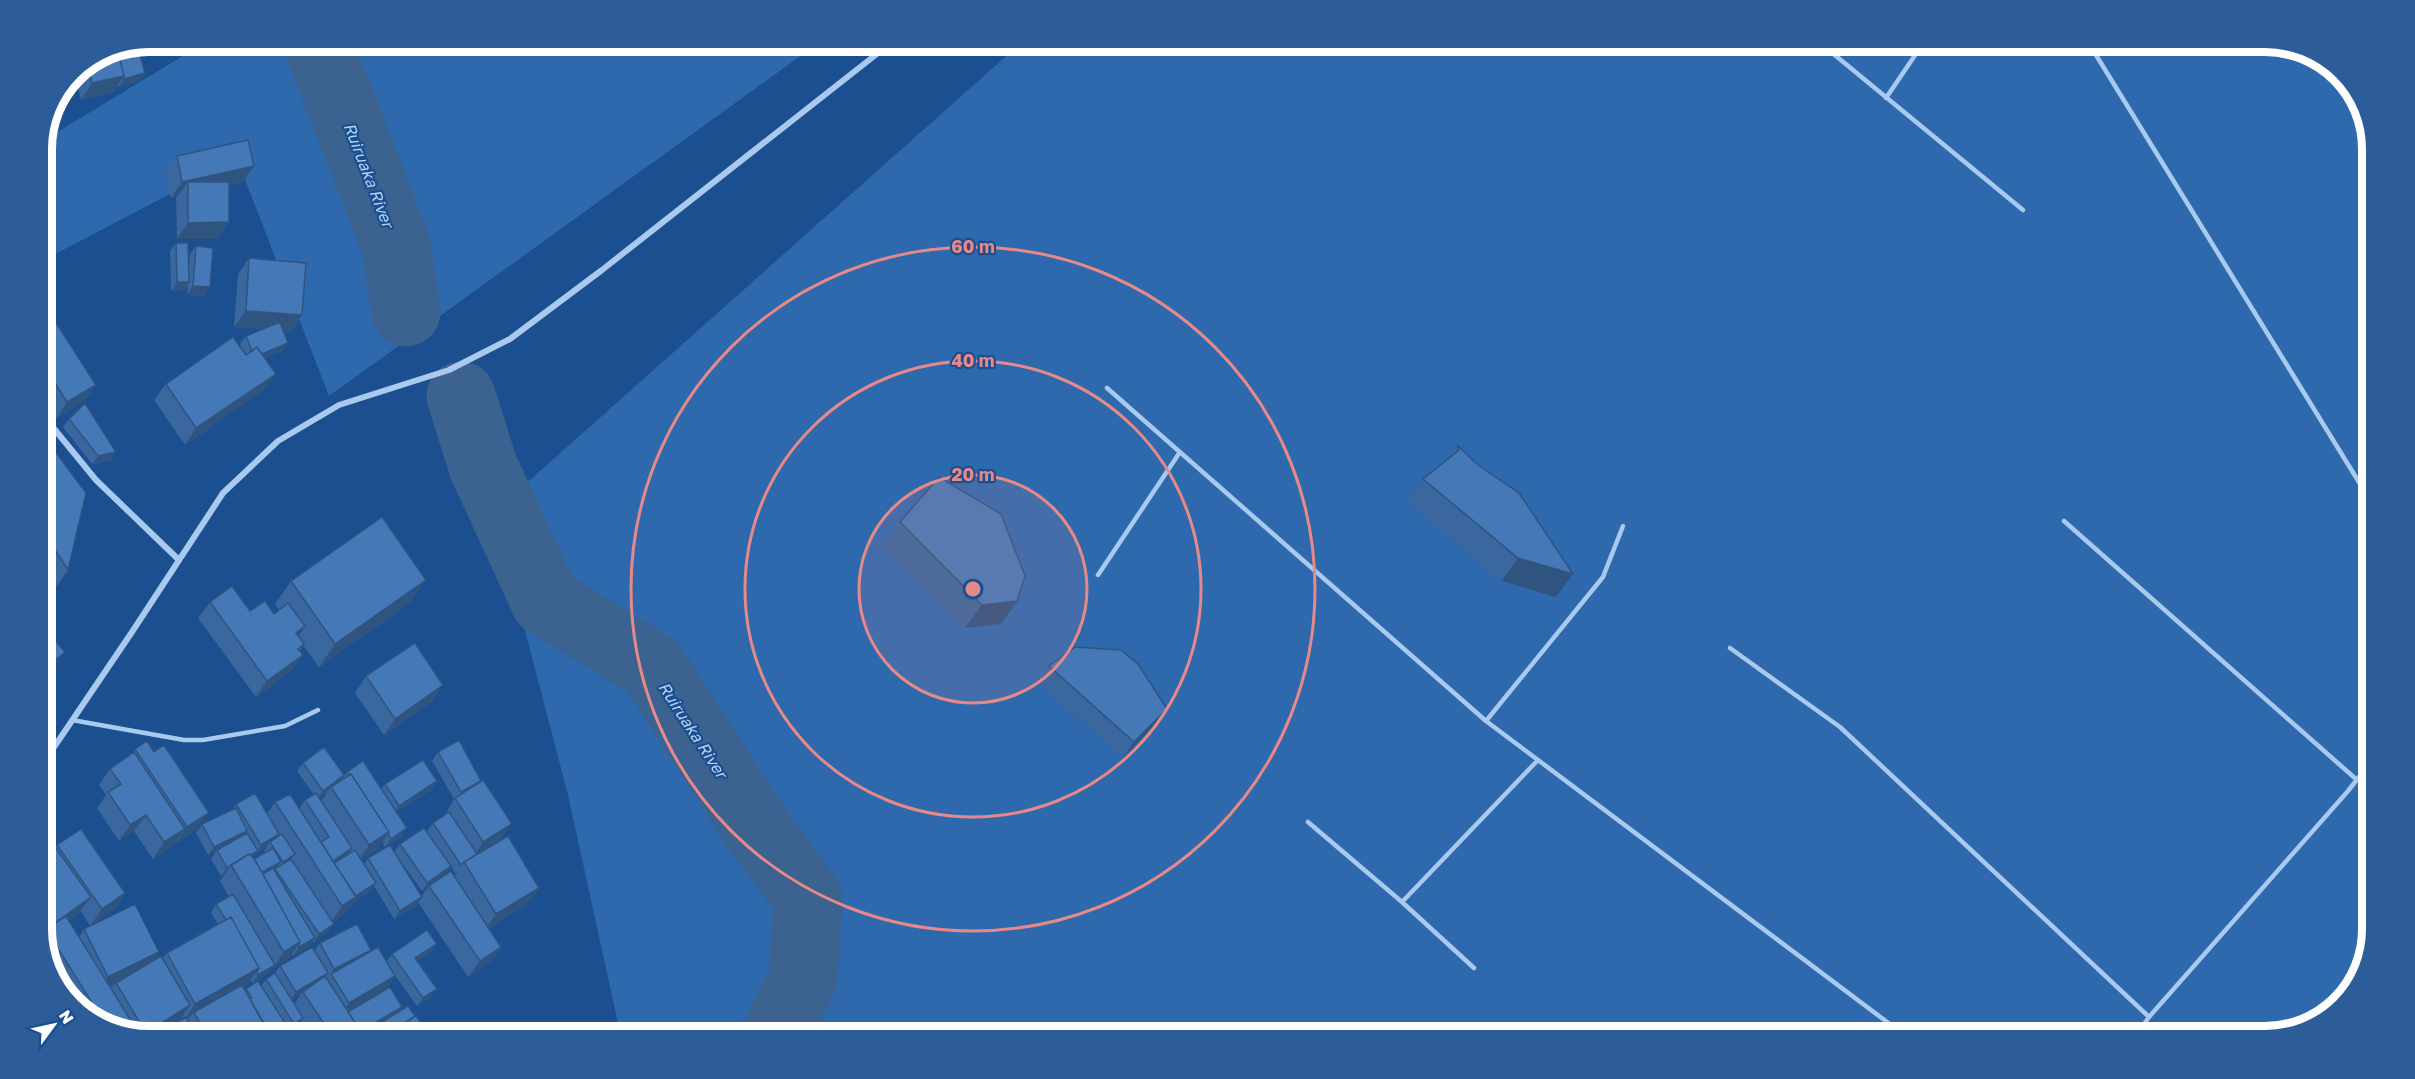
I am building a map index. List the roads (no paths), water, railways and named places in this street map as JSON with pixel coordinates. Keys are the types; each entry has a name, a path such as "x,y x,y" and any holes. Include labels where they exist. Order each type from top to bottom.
{"street":[{"path":"53,748 223,493 278,441 339,405 449,370 510,339 602,270 879,52"},
{"path":"53,427 96,480 179,560"}],"lane":[{"path":"1831,52 2023,210"},
{"path":"1886,98 1917,52"},
{"path":"2094,52 2362,487"},
{"path":"1107,388 1486,721 1894,1027"},
{"path":"1098,575 1180,452"},
{"path":"2064,522 2357,780"},
{"path":"1486,721 1603,577 1623,526"},
{"path":"1730,648 1840,727 2149,1017"},
{"path":"72,720 194,740 285,726 318,710"},
{"path":"1402,902 1538,760"},
{"path":"2142,1027 2362,773"},
{"path":"1308,822 1402,902 1474,968"}],"waterway":[{"name":"Ruiruaka River","path":"321,52 396,245 406,312"},
{"name":"Ruiruaka River","path":"461,396 483,466 545,601 653,667 759,832 808,898 803,979 779,1027"}]}
